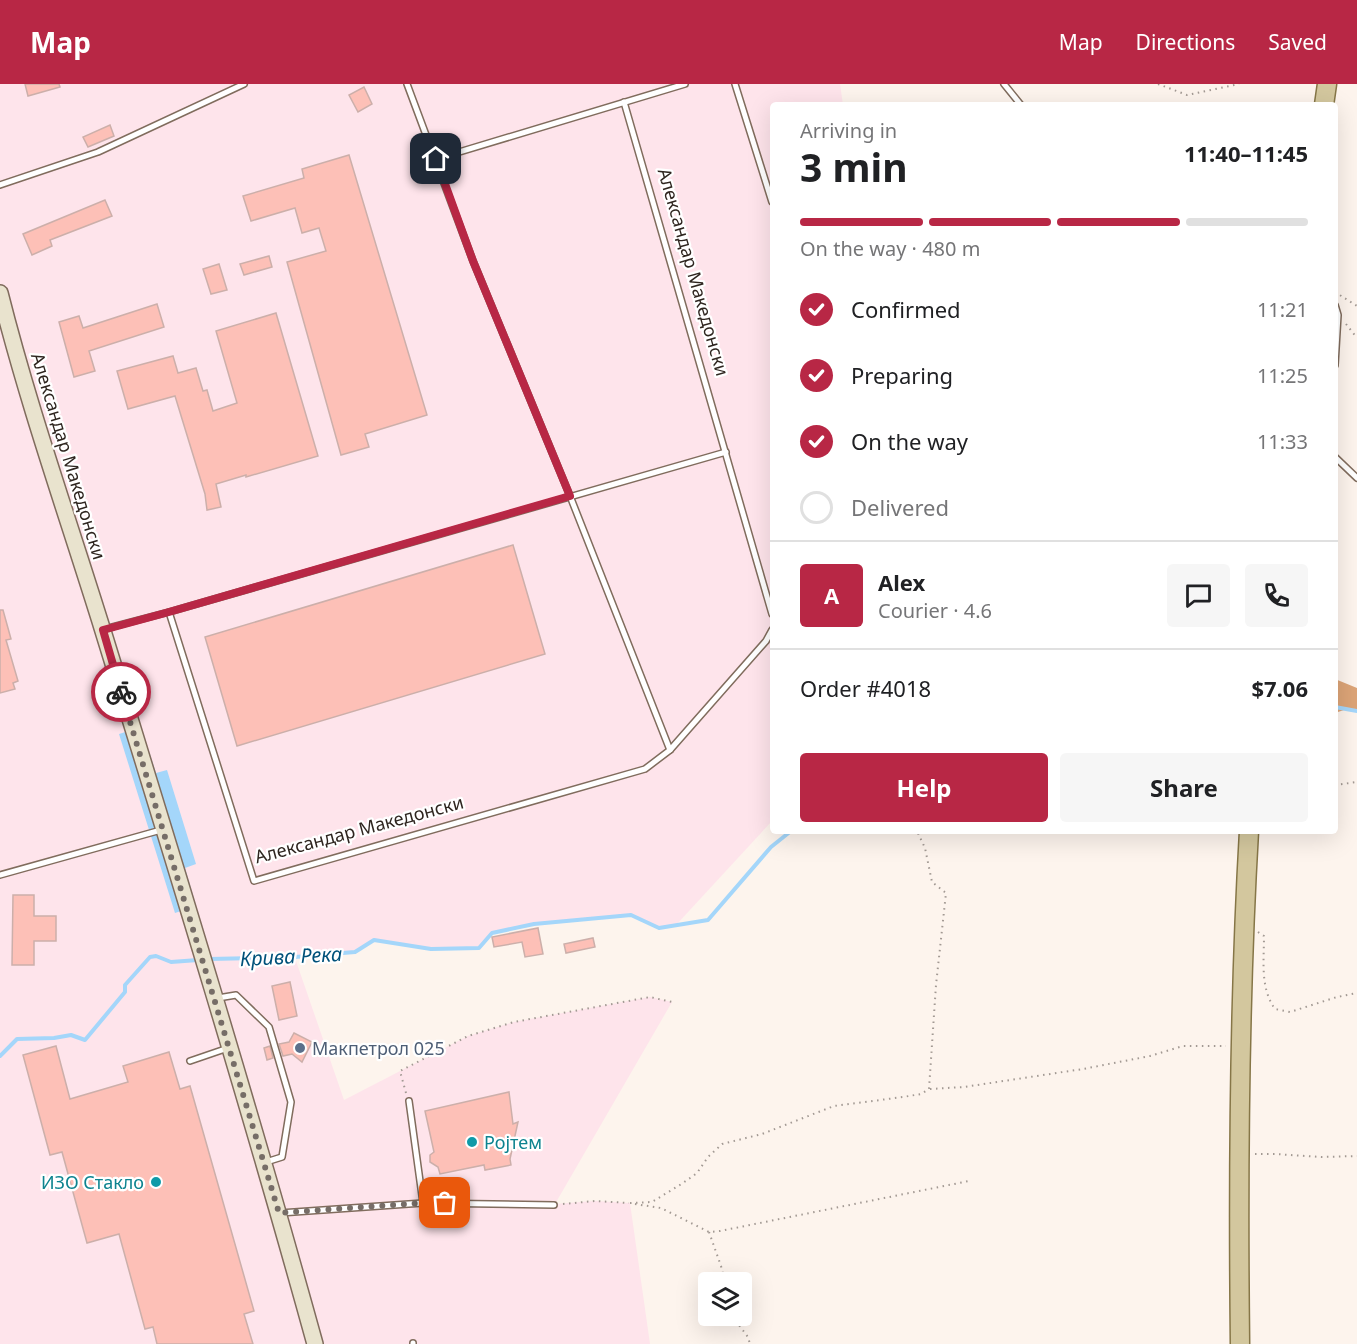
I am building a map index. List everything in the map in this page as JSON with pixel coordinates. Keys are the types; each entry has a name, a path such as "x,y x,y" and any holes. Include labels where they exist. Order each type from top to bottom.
{"main road":[{"name":"Александар Македонски","path":"0,293 41,436 103,630 214,999"},
{"path":"1240,1344 1241,1046 1249,834"},
{"path":"214,999 279,1213 315,1344"}],"lane":[{"path":"0,185 98,152 244,84"},
{"path":"407,84 473,261 570,496 670,750"},
{"path":"436,159 685,84"},
{"path":"735,84 770,196"},
{"path":"1004,84 1019,102"},
{"name":"Александар Македонски","path":"624,102 770,607"},
{"path":"103,630 726,452"},
{"path":"1338,460 1357,478"},
{"name":"Александар Македонски","path":"169,612 254,881 645,769 670,750 770,634"},
{"path":"0,875 162,829"},
{"path":"214,999 236,995 269,1027 291,1102 282,1157 264,1162"},
{"path":"190,1061 229,1048"},
{"path":"409,1101 423,1203"},
{"path":"279,1213 423,1203 554,1205"}],"path":[{"path":"1158,84 1187,95 1239,84"},
{"path":"1338,294 1357,306"},
{"path":"1338,315 1357,338"},
{"path":"1338,785 1357,782"},
{"path":"918,834 925,848 932,882 946,893 936,985 929,1089"},
{"path":"1244,921 1264,936 1264,979 1268,1000 1275,1009 1290,1012 1357,993"},
{"path":"409,1101 400,1071 468,1036 514,1022 650,997 672,1002"},
{"path":"554,1205 595,1201 652,1202 698,1173 708,1157 722,1144 762,1134 834,1106 903,1098 921,1094 929,1089 964,1087 1083,1069 1150,1056 1184,1046 1241,1046"},
{"path":"1240,1155 1357,1156"},
{"path":"630,1203 661,1208 709,1232 728,1231 969,1181"},
{"path":"709,1232 723,1272"},
{"path":"740,1326 750,1344"}],"shaded area":[{"path":"0,84 840,84 843,102 770,102 770,823 677,924 659,928 631,915 534,924 492,933 479,948 431,949 374,940 355,952 295,958 344,1100 468,1036 514,1022 650,997 672,1002 555,1204 595,1201 630,1203 650,1344 0,1344"},
{"path":"1338,680 1357,688 1357,711 1347,709 1338,712"}],"water":[{"path":"141,727 156,773 167,770 196,864 185,868 196,906 175,913 119,734"}],"building":[{"path":"25,84 59,84 60,87 28,96"},
{"path":"364,87 372,104 358,112 349,95"},
{"path":"110,125 114,136 88,147 83,137"},
{"path":"349,155 427,415 365,434 369,447 341,455 287,262 326,251 319,228 302,233 295,208 251,221 243,196 304,178 302,169"},
{"path":"105,200 112,216 50,240 52,246 32,255 23,234"},
{"path":"269,256 272,267 244,275 240,264"},
{"path":"219,264 227,290 211,294 203,269"},
{"path":"157,304 164,327 89,351 95,371 74,377 59,322 79,316 83,328"},
{"path":"276,313 318,456 216,484 221,507 207,510 205,494 175,396 128,409 117,371 173,356 178,373 196,368 203,391 207,390 213,411 237,403 216,331"},
{"path":"513,545 545,654 237,746 205,637"},
{"path":"0,610 3,610 11,639 6,640 18,681 13,683 15,689 0,693"},
{"path":"13,895 34,895 34,916 56,916 56,941 34,941 34,965 12,965"},
{"path":"538,928 543,954 525,957 522,942 494,947 492,937"},
{"path":"593,938 595,947 566,953 564,944"},
{"path":"290,982 297,1016 279,1020 272,986"},
{"name":"Макпетрол 025","path":"294,1033 312,1042 302,1062 292,1054 283,1056 279,1044 289,1042"},
{"name":"ИЗО Стакло","path":"56,1046 70,1099 128,1082 123,1066 169,1052 180,1089 190,1086 254,1311 244,1314 253,1344 157,1344 153,1327 145,1329 119,1234 87,1243 62,1152 50,1155 23,1055"},
{"path":"270,1046 273,1058 267,1060 264,1048"},
{"name":"Ројтем","path":"509,1092 513,1124 518,1122 510,1159 511,1165 485,1170 484,1165 440,1174 438,1167 430,1162 430,1155 434,1152 425,1111"}],"waterway":[{"name":"Крива Река","path":"1338,708 1357,711"},
{"name":"Крива Река","path":"209,959 295,957 355,952 374,940 431,949 479,948 492,933 534,924 631,915 659,928 708,920 771,847 787,834"},
{"name":"Крива Река","path":"0,1056 17,1039 71,1035 85,1040 125,992 125,985 150,957 156,956 171,962 198,960"}],"way so far":[{"path":"121,692 279,1213 445,1203"}],"place":[{"name":"Макпетрол 025","path":"300,1048"},
{"name":"Ројтем","path":"472,1142"},
{"name":"ИЗО Стакло","path":"156,1182"}],"route":[{"path":"121,692 103,630 570,496 473,261 436,159"}]}
